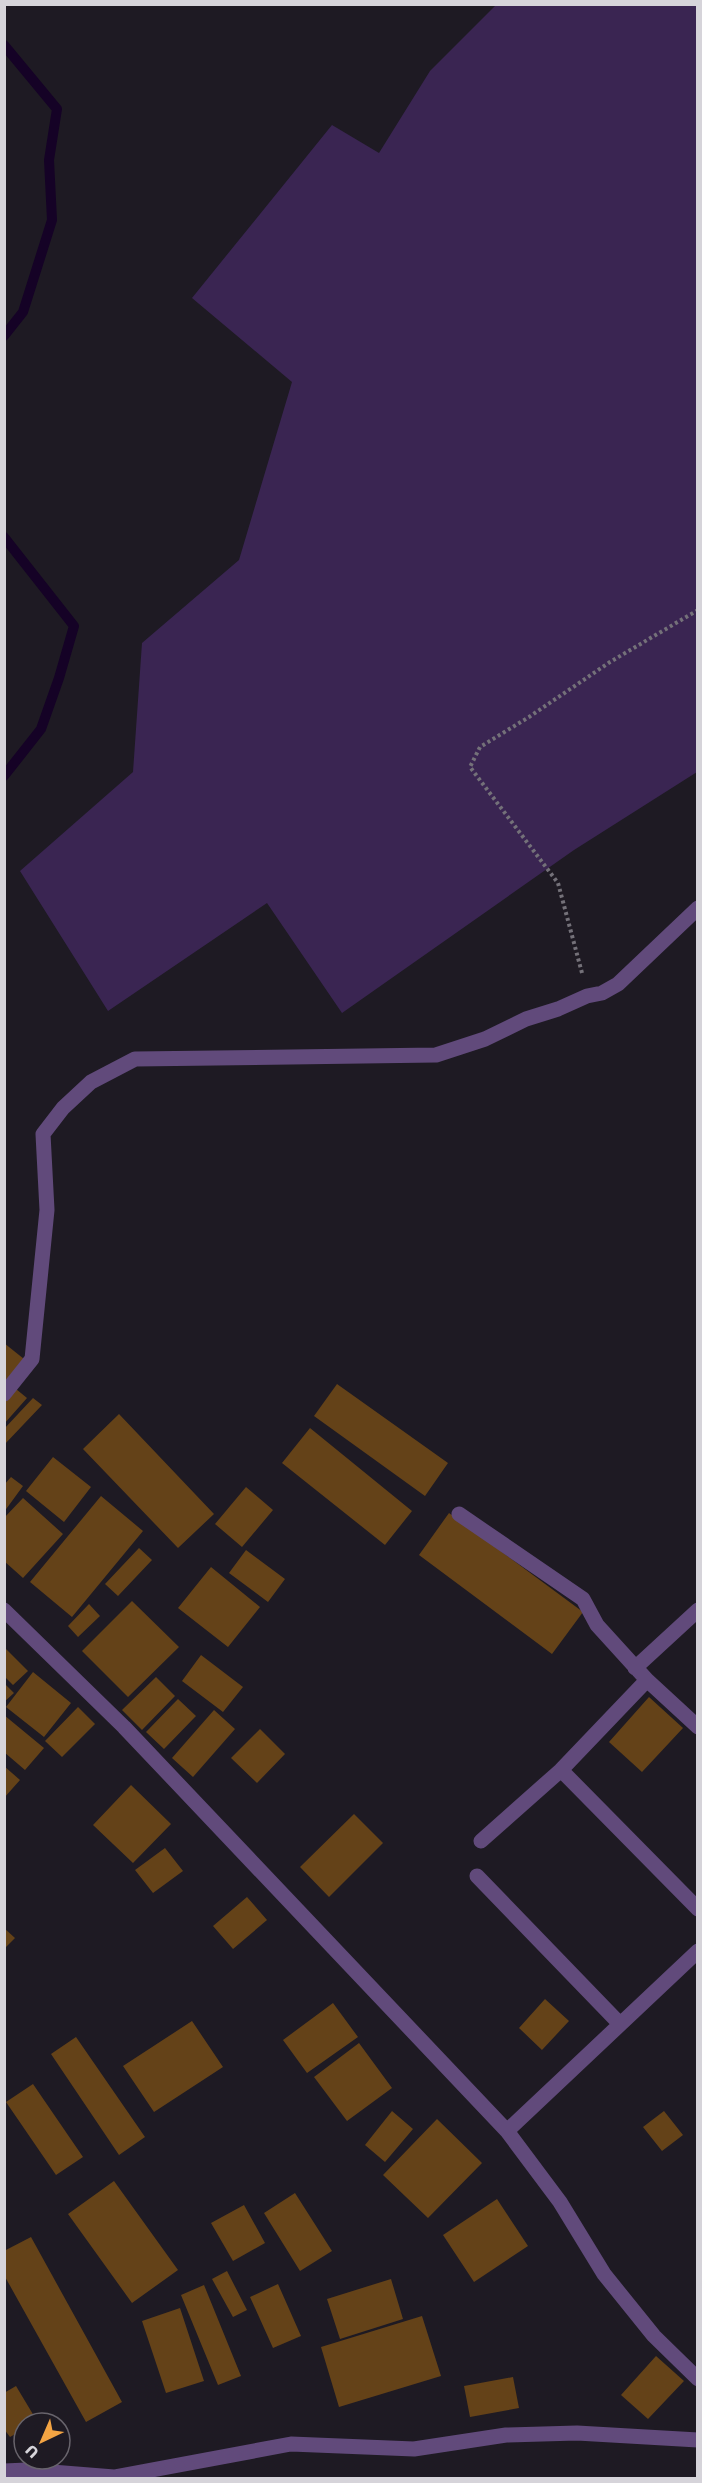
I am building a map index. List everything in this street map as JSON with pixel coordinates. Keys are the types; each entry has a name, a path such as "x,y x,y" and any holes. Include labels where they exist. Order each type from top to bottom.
{"street":[{"path":"4,1394 32,1359 47,1210 43,1134 63,1108 91,1082 135,1059 436,1055 485,1039 526,1019 558,1009 587,996 602,993 618,984 698,908"},
{"path":"459,1514 583,1599 597,1625 635,1668 698,1727"},
{"path":"4,1610 124,1727 507,2130 560,2202 604,2274 654,2336 698,2379"},
{"path":"635,1668 698,1610"},
{"path":"481,1841 561,1770 647,1680"},
{"path":"561,1770 698,1909"},
{"path":"477,1876 620,2023"},
{"path":"507,2130 698,1951"},
{"path":"4,2470 113,2478 291,2444 414,2449 506,2435 577,2433 698,2440"}],"path":[{"path":"587,996 558,883 470,767 480,747 610,662 698,610"}],"shaded area":[{"path":"496,5 697,5 697,772 574,850 342,1013 267,903 108,1011 20,871 133,772 142,643 239,560 292,382 192,298 332,125 379,153 430,71"}],"building":[{"path":"4,1343 24,1359 4,1384"},
{"path":"337,1384 448,1463 425,1496 314,1416"},
{"path":"16,1389 27,1398 4,1424 4,1402"},
{"path":"33,1398 42,1405 4,1445 4,1429"},
{"path":"119,1414 214,1514 178,1548 83,1449"},
{"path":"310,1428 412,1511 385,1545 282,1463"},
{"path":"53,1457 91,1487 64,1522 26,1491"},
{"path":"11,1477 23,1486 4,1512 4,1485"},
{"path":"246,1487 273,1510 242,1547 215,1524"},
{"path":"101,1496 143,1531 72,1617 30,1582"},
{"path":"23,1498 63,1534 23,1578 4,1561 4,1518"},
{"path":"449,1513 583,1612 552,1654 419,1555"},
{"path":"139,1548 152,1560 118,1596 105,1584"},
{"path":"246,1550 285,1579 268,1602 229,1573"},
{"path":"211,1567 260,1607 228,1647 178,1608"},
{"path":"132,1601 179,1647 128,1697 82,1651"},
{"path":"89,1604 100,1616 78,1637 68,1626"},
{"path":"4,1647 28,1671 13,1685 4,1676"},
{"path":"201,1655 243,1687 223,1712 182,1681"},
{"path":"33,1672 71,1703 44,1737 6,1707"},
{"path":"156,1677 175,1696 142,1730 122,1710"},
{"path":"4,1683 14,1693 4,1702"},
{"path":"649,1697 683,1728 642,1772 609,1742"},
{"path":"178,1699 196,1716 164,1749 146,1732"},
{"path":"78,1707 95,1724 62,1757 45,1741"},
{"path":"214,1710 235,1729 193,1777 172,1758"},
{"path":"4,1715 44,1748 25,1770 4,1752"},
{"path":"260,1729 285,1754 257,1783 231,1758"},
{"path":"4,1766 20,1780 4,1798"},
{"path":"131,1785 171,1824 133,1863 93,1825"},
{"path":"354,1814 383,1843 329,1897 300,1867"},
{"path":"165,1848 183,1871 153,1893 135,1870"},
{"path":"247,1897 267,1920 233,1949 213,1926"},
{"path":"4,1928 15,1938 4,1949"},
{"path":"545,1999 569,2021 542,2050 519,2028"},
{"path":"333,2003 358,2037 307,2073 283,2040"},
{"path":"192,2021 223,2067 154,2112 123,2066"},
{"path":"76,2037 145,2137 119,2155 51,2054"},
{"path":"359,2043 392,2088 347,2121 314,2077"},
{"path":"33,2084 83,2157 56,2175 6,2102"},
{"path":"392,2111 413,2129 385,2162 365,2145"},
{"path":"664,2111 683,2135 662,2151 643,2127"},
{"path":"437,2119 482,2163 428,2218 383,2175"},
{"path":"114,2181 178,2270 132,2303 68,2214"},
{"path":"295,2193 332,2251 300,2271 264,2213"},
{"path":"497,2199 528,2246 474,2282 443,2235"},
{"path":"244,2205 265,2243 233,2261 211,2223"},
{"path":"31,2237 122,2402 86,2422 4,2275 4,2251"},
{"path":"227,2271 247,2310 233,2317 212,2279"},
{"path":"391,2279 403,2319 340,2339 327,2299"},
{"path":"278,2284 301,2336 273,2348 250,2297"},
{"path":"204,2285 241,2376 218,2385 181,2295"},
{"path":"180,2308 204,2381 166,2393 142,2321"},
{"path":"422,2316 441,2376 339,2407 321,2347"},
{"path":"656,2356 684,2381 648,2419 621,2395"},
{"path":"513,2377 519,2408 470,2417 464,2386"},
{"path":"16,2386 31,2411 12,2411 12,2436 10,2437 4,2429 4,2393"}],"waterway":[{"path":"4,45 57,109 49,160 52,220 23,312 4,336"},
{"path":"4,537 74,626 41,729 4,776"}]}
